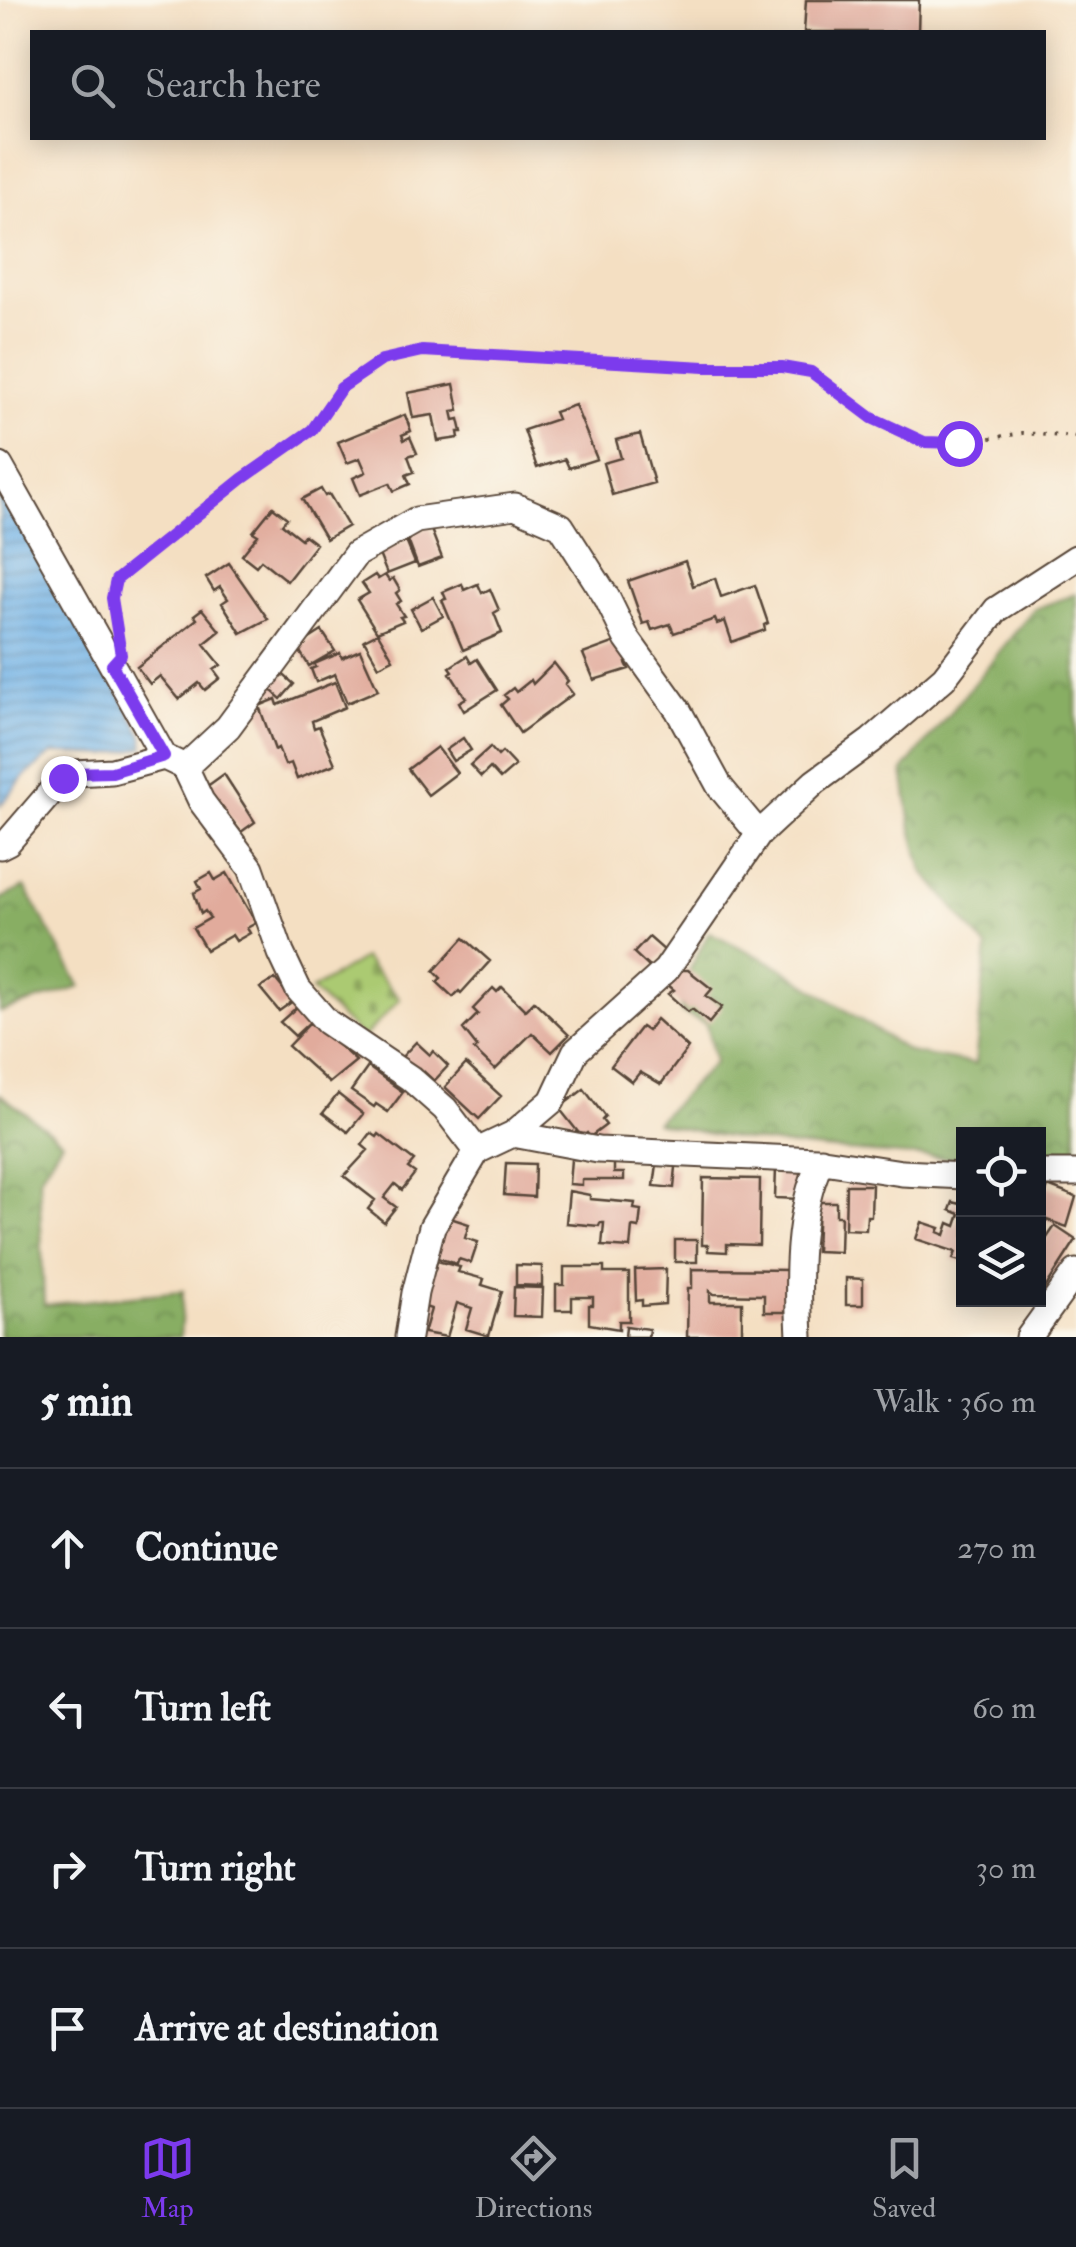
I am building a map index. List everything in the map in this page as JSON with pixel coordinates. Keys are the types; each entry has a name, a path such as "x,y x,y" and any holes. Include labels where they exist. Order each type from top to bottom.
{"street":[{"path":"0,466 112,665 174,762 251,868 280,952 298,990 327,1022 410,1078 477,1151"},
{"path":"0,846 8,842 63,778 74,773 112,772 174,762 228,727 356,554 416,520 515,506 561,526 628,639 678,710 720,787 758,834"},
{"path":"408,1337 432,1226 477,1151 512,1134 552,1101 576,1052 666,970 758,834 815,782 871,741 944,678 996,610 1076,558"},
{"path":"512,1134 598,1150 822,1160 902,1173 956,1176"},
{"path":"800,1337 797,1276 810,1185 822,1160"},
{"path":"1046,1173 1076,1173"},
{"path":"1029,1337 1076,1272"}],"path":[{"path":"112,665 121,655 112,598 116,580 242,479 312,430 341,388 382,360 422,351 705,367 782,367 811,372 872,418 924,442 959,443 1023,433 1076,436"}],"green space":[{"path":"1076,594 1076,1152 1046,1154 1046,1127 956,1127 956,1159 808,1148 656,1122 715,1062 706,1024 682,1013 679,991 709,932 782,968 909,1052 975,1064 987,948 923,871 903,771 1034,609"},
{"path":"25,887 81,987 0,1012 0,899"},
{"path":"363,958 400,999 363,1038 311,990"},
{"path":"0,1094 62,1141 39,1178 44,1305 183,1291 180,1337 0,1337"}],"water":[{"path":"0,480 143,735 144,747 107,755 53,753 24,777 0,806"}],"building":[{"path":"806,0 919,0 918,30 804,30"},
{"path":"454,384 459,410 452,411 462,432 458,432 459,438 438,441 433,415 413,418 408,393"},
{"path":"575,405 597,459 569,468 565,459 537,468 524,430 557,419 554,412"},
{"path":"405,415 411,431 402,435 404,440 410,437 417,453 408,456 414,472 406,475 410,484 394,491 390,483 360,495 353,478 366,472 360,458 347,463 338,442"},
{"path":"640,434 654,483 612,495 603,463 621,458 616,440"},
{"path":"321,489 325,496 329,494 348,526 326,539 302,499"},
{"path":"273,507 287,518 282,524 301,539 304,535 316,544 287,581 261,560 256,566 242,555 258,535 253,532"},
{"path":"430,527 442,558 418,567 406,535"},
{"path":"406,541 415,563 387,574 378,552"},
{"path":"685,561 693,586 715,578 721,597 755,585 768,623 765,630 732,642 725,621 717,624 715,619 674,633 670,624 652,630 649,622 643,624 628,581"},
{"path":"229,563 268,619 241,633 222,603 228,599 220,587 214,591 206,578"},
{"path":"375,575 378,579 385,575 389,581 393,578 400,590 396,593 401,601 396,604 404,616 400,617 403,621 377,632 357,600 369,593 362,583"},
{"path":"462,584 464,590 478,584 482,593 490,589 499,610 494,613 502,633 463,650 442,600 446,599 443,592"},
{"path":"433,597 443,616 421,628 411,609"},
{"path":"202,609 220,631 204,644 221,665 214,670 220,678 205,690 199,683 179,699 160,676 150,684 137,667 197,619 194,615"},
{"path":"322,631 335,651 309,666 297,647"},
{"path":"378,633 393,659 379,666 364,640"},
{"path":"621,640 630,661 626,663 629,669 594,680 583,654"},
{"path":"360,650 378,690 347,703 335,674 316,682 311,669 340,653 342,658"},
{"path":"467,656 471,663 477,659 497,690 464,711 459,702 466,698 450,667"},
{"path":"554,663 573,694 520,733 501,705 508,699 504,695 513,688 516,692 531,680 533,684"},
{"path":"278,670 294,684 281,699 265,685"},
{"path":"335,682 345,707 312,721 314,728 319,726 335,764 297,779 291,763 285,765 278,748 275,750 259,706 276,699 278,705"},
{"path":"463,738 471,750 453,761 446,750"},
{"path":"437,747 457,773 428,795 408,769"},
{"path":"490,747 498,756 502,752 515,766 500,779 490,768 481,777 470,765"},
{"path":"224,774 255,822 241,832 206,787"},
{"path":"211,873 215,880 227,873 256,923 247,928 250,933 236,941 232,935 206,950 193,928 210,918 205,911 201,914 194,893 201,889 197,881"},
{"path":"649,937 665,951 650,968 634,953"},
{"path":"464,938 490,961 453,997 437,982 441,978 434,971"},
{"path":"678,970 688,970 712,989 706,996 722,1007 709,1023 692,1009 688,1012 668,994 674,990 667,984"},
{"path":"275,979 293,1001 279,1011 260,988"},
{"path":"502,987 525,1010 534,1001 569,1035 552,1052 532,1033 495,1070 474,1050 477,1047 463,1029 478,1014 473,1009 493,988 497,992"},
{"path":"297,1007 311,1021 295,1036 280,1022"},
{"path":"656,1019 688,1048 661,1084 640,1072 632,1082 611,1066 641,1027 647,1031"},
{"path":"312,1021 356,1061 329,1083 288,1046"},
{"path":"416,1042 448,1066 434,1081 401,1058"},
{"path":"466,1064 501,1096 479,1119 445,1087"},
{"path":"368,1067 403,1092 388,1112 351,1091"},
{"path":"584,1089 605,1117 602,1120 606,1125 590,1137 587,1133 582,1137 559,1108"},
{"path":"338,1094 363,1114 348,1132 323,1113"},
{"path":"371,1133 377,1137 379,1134 414,1161 408,1168 415,1173 402,1190 395,1184 384,1198 396,1207 384,1222 368,1209 375,1200 344,1176 368,1150 362,1145"},
{"path":"571,1159 614,1161 614,1173 624,1173 624,1180 582,1180 582,1185 569,1184"},
{"path":"506,1163 535,1164 534,1197 504,1195"},
{"path":"657,1164 676,1167 674,1188 654,1186"},
{"path":"776,1168 802,1169 801,1199 775,1198"},
{"path":"703,1178 760,1179 759,1245 727,1244 727,1252 708,1251 708,1245 702,1245"},
{"path":"846,1185 872,1185 871,1216 867,1216 866,1230 845,1229"},
{"path":"1048,1186 1076,1197 1067,1227 1046,1220"},
{"path":"569,1191 590,1195 590,1199 635,1203 634,1209 641,1210 639,1228 632,1227 630,1248 602,1246 604,1223 566,1223"},
{"path":"818,1202 836,1202 836,1216 841,1216 840,1252 816,1251"},
{"path":"447,1217 469,1224 465,1238 478,1242 471,1263 459,1259 457,1264 434,1257"},
{"path":"922,1222 940,1228 938,1232 945,1235 949,1223 956,1226 956,1252 916,1239"},
{"path":"1055,1226 1076,1240 1046,1287 1046,1239"},
{"path":"675,1240 697,1240 697,1262 675,1262"},
{"path":"437,1261 460,1267 458,1272 484,1279 482,1285 502,1291 489,1336 466,1329 472,1308 457,1303 447,1337 424,1333 431,1309 422,1306 431,1269 435,1270"},
{"path":"516,1265 542,1266 542,1286 516,1285"},
{"path":"564,1267 604,1267 604,1273 629,1273 629,1321 619,1321 619,1329 589,1324 593,1297 572,1297 572,1310 556,1310 556,1285 564,1285"},
{"path":"666,1269 665,1304 642,1306 642,1300 636,1301 635,1270"},
{"path":"692,1269 788,1270 787,1312 764,1312 764,1295 710,1291 710,1302 742,1302 742,1337 687,1337"},
{"path":"846,1278 863,1279 863,1305 846,1305"},
{"path":"514,1287 543,1288 542,1317 513,1316"},
{"path":"626,1326 649,1329 648,1337 625,1337"}],"route":[{"path":"63,778 74,773 112,772 164,756 112,665 121,655 112,598 116,580 282,448 312,430 341,388 382,360 422,351 705,367 782,367 811,372 872,418 924,442 959,443"}]}
